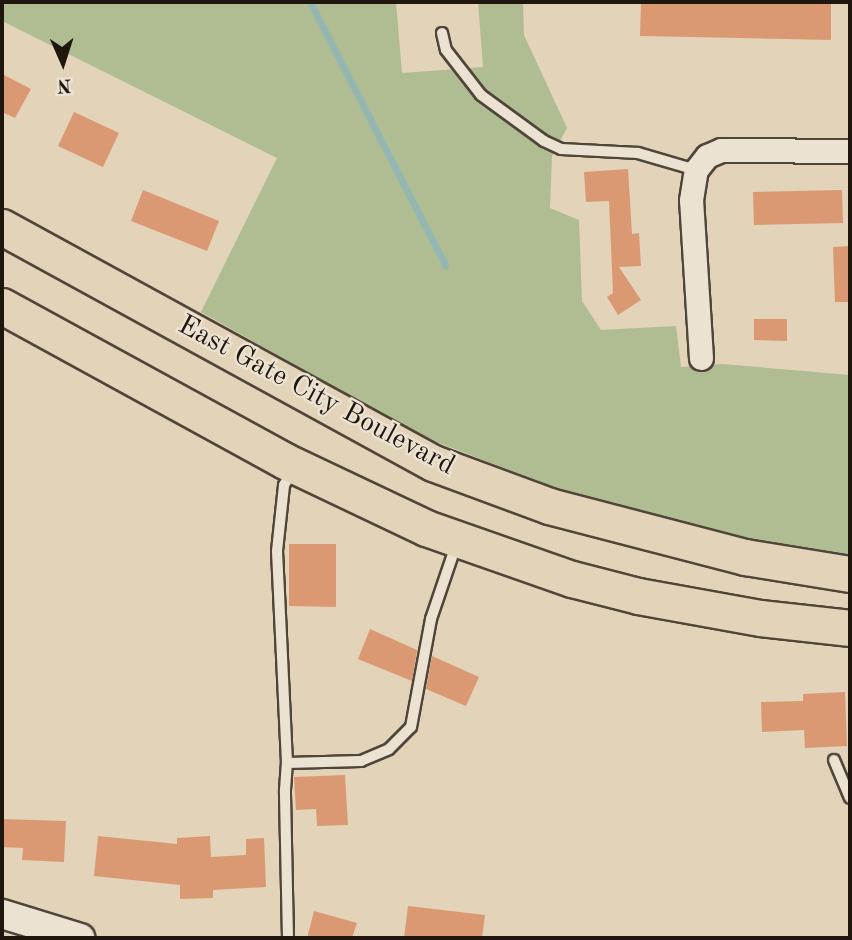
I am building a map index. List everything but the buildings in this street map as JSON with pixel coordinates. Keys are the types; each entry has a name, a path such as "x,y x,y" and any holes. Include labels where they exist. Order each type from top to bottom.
{"main road":[{"name":"East Gate City Boulevard","path":"2,228 433,463 562,509 745,557 850,574"},
{"path":"2,306 296,466 426,528 572,579 638,596 760,618 850,628"}],"street":[{"path":"701,358 691,200 696,170 707,156 721,150 850,151"},
{"path":"2,914 75,937"}],"lane":[{"path":"442,33 446,50 481,95 544,141 561,149 638,153 696,170"},
{"path":"288,938 285,790 288,764 277,551 284,485 296,466"},
{"path":"288,764 361,761 389,749 411,727 431,619 458,540"},
{"path":"834,760 850,798"}],"green space":[{"path":"2,2 396,2 402,73 483,67 478,2 523,2 524,35 567,128 552,156 550,208 579,220 582,301 601,330 676,326 681,367 723,364 850,375 850,558 818,555 710,533 554,487 426,438 201,312 277,158 2,21"}],"waterway":[{"path":"310,2 445,265"}]}
